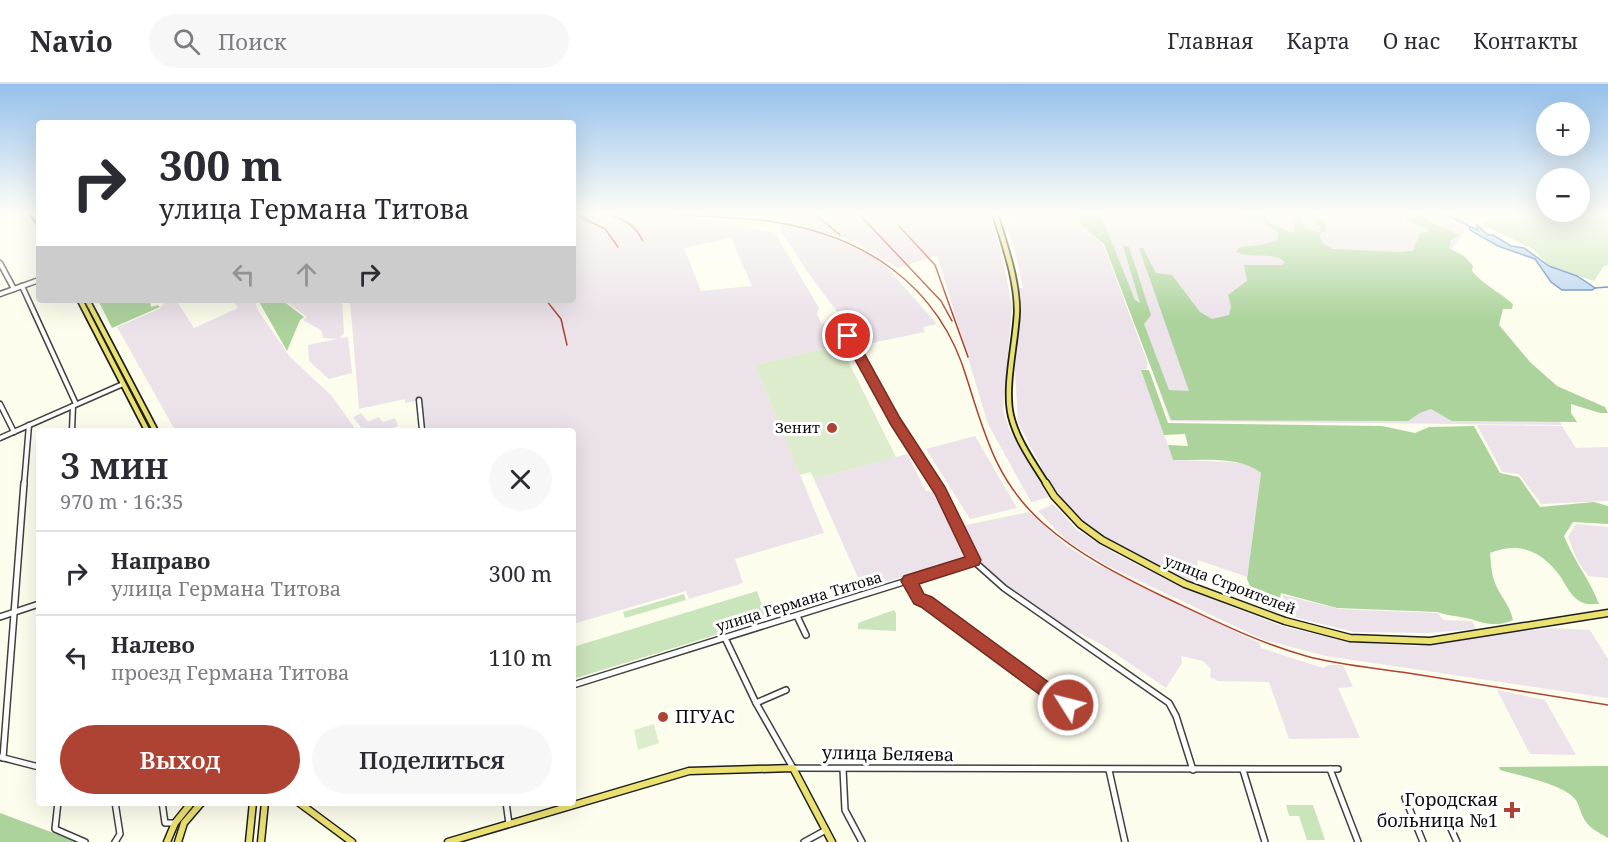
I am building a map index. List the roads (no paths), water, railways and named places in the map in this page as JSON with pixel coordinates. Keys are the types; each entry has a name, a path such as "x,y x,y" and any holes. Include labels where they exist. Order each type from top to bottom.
{"main road":[{"name":"улица Строителей","path":"1004,248 1014,284 1017,310 1009,401 1011,417 1026,451 1054,496 1080,524 1102,540 1185,584 1285,621 1350,638 1430,640 1608,613"},
{"path":"82,303 146,428"},
{"path":"89,303 154,428"},
{"path":"793,768 832,842"},
{"name":"улица Беляева","path":"576,804 689,771 793,768"},
{"path":"167,842 175,823 189,806"},
{"path":"178,842 184,823 199,806"},
{"path":"249,842 252,806"},
{"path":"261,842 265,806"},
{"path":"303,806 352,842"},
{"name":"улица Беляева","path":"448,842 570,806"}],"street":[{"path":"0,263 14,289"},
{"path":"0,294 36,281"},
{"path":"22,286 74,405 72,428"},
{"path":"848,336 895,421 940,491 974,560 1004,588 1169,703 1179,723 1193,770"},
{"path":"0,438 123,384"},
{"path":"419,400 422,428"},
{"path":"0,404 14,432"},
{"path":"29,425 16,612 2,758 36,766"},
{"name":"улица Германа Титова","path":"576,684 974,560"},
{"path":"909,581 919,599 1085,718"},
{"path":"0,617 36,605"},
{"path":"796,616 806,635"},
{"path":"725,638 756,703 793,768"},
{"path":"756,703 786,690"},
{"name":"улица Беляева","path":"793,768 1334,769 1358,842"},
{"path":"843,769 845,810 862,842"},
{"path":"1109,770 1125,842"},
{"path":"1243,770 1265,842"},
{"path":"1405,798 1423,842"},
{"path":"58,806 55,829 85,842"},
{"path":"115,842 120,834 116,806"},
{"path":"163,806 165,823 175,823"},
{"path":"507,806 509,824"},
{"path":"1449,822 1457,842"},
{"path":"804,842 826,830"}],"water":[{"path":"1505,248 1525,248 1549,266 1577,276 1595,288 1592,290 1562,290 1551,282 1535,259"}],"waterway":[{"path":"1595,288 1608,287"}],"railway":[{"path":"857,248 893,269 917,291 937,316 954,345 987,439 1004,475 1028,508 1044,524 1086,555 1131,581 1233,629 1306,656 1344,664 1608,705"},
{"path":"891,248 941,301 952,321"},
{"path":"920,248 935,265 968,357"},
{"path":"548,303 561,319 567,345"}],"place":[{"name":"Зенит","path":"832,428"},
{"name":"ПГУАС","path":"663,717"},
{"name":"Городская больница №1","path":"1512,810"}]}
